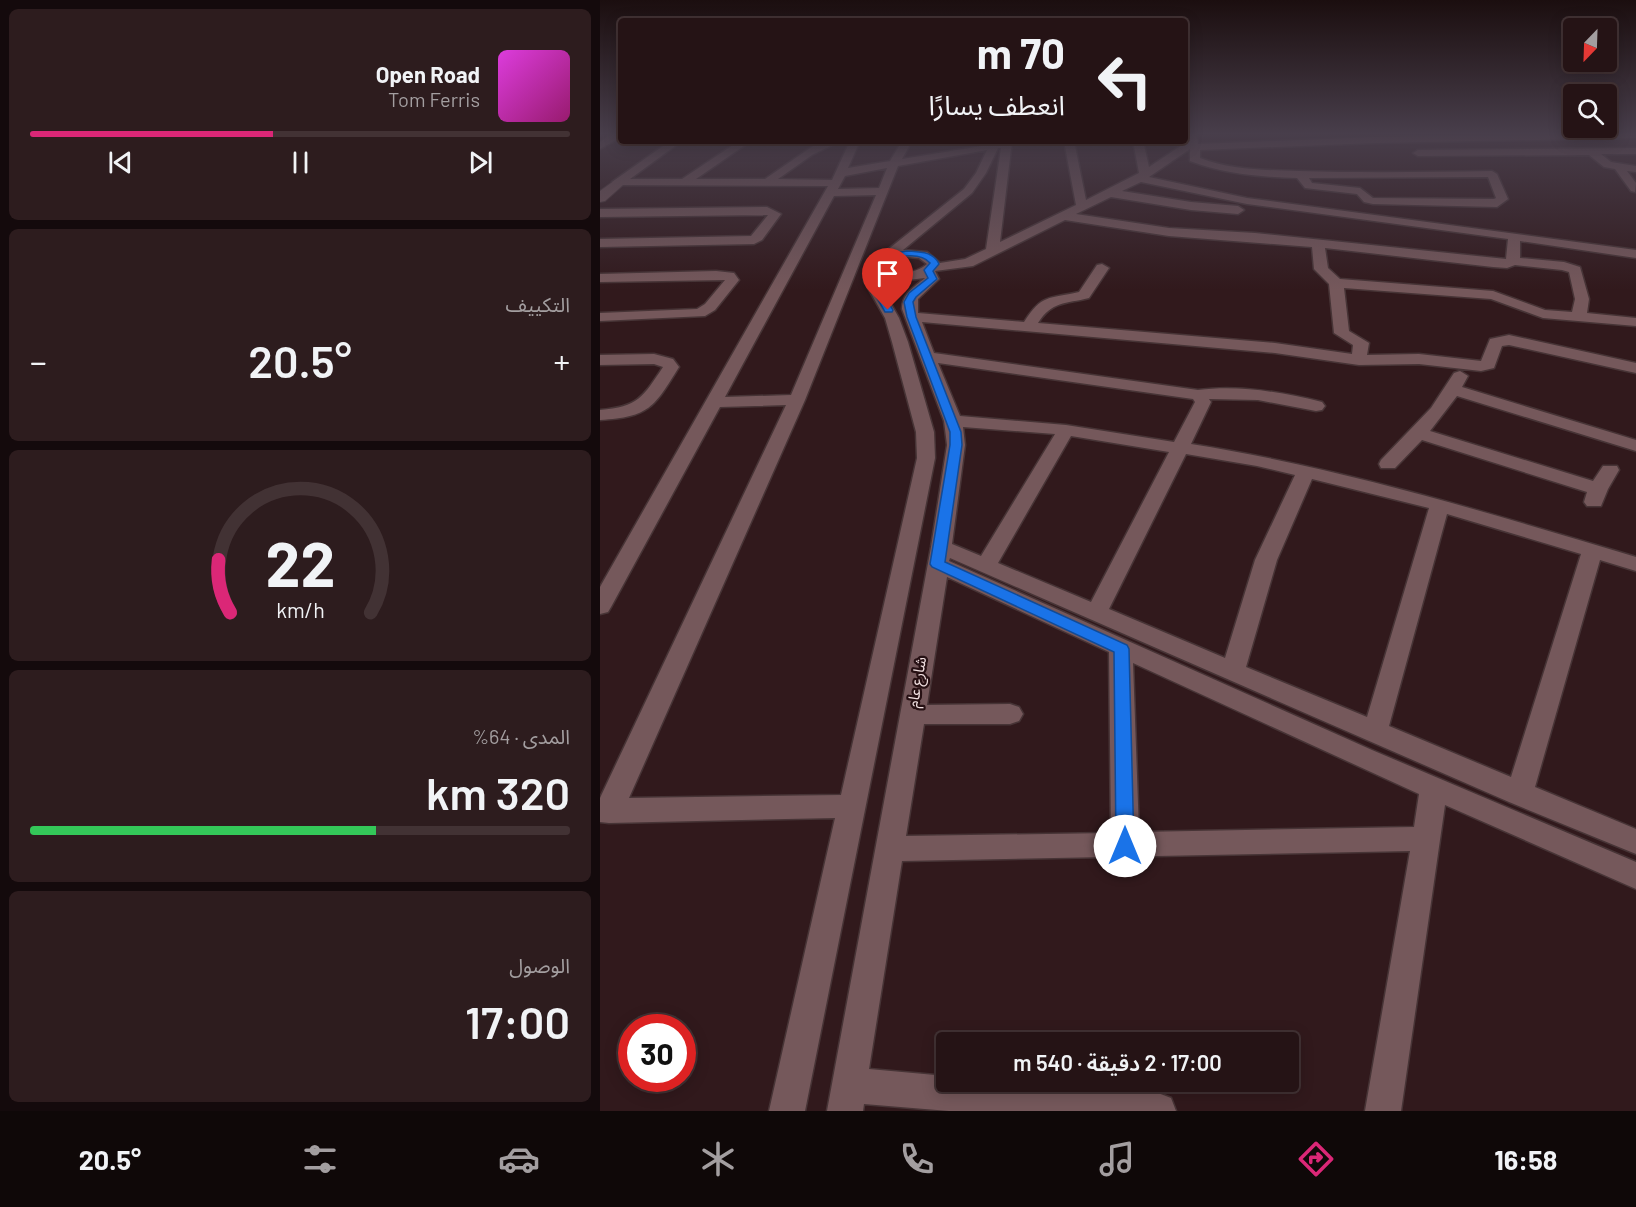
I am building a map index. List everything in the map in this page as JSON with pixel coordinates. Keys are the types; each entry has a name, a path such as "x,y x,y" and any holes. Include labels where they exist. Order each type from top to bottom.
{"street":[{"path":"600,198 614,186"},
{"path":"600,607 832,186"},
{"path":"851,186 883,191"},
{"path":"853,806 604,811 796,400 885,186"},
{"path":"787,1111 926,458 925,432 892,318 871,281 879,265 972,186"},
{"path":"992,252 999,186"},
{"path":"1078,186 1082,207"},
{"path":"879,265 894,276 918,274 930,269 968,263 1124,186"},
{"path":"1176,186 1244,206"},
{"path":"1309,186 1355,190 1413,189 1413,186"},
{"path":"1355,190 1364,193 1368,200 1373,201 1497,203 1502,199 1492,186"},
{"path":"1110,193 1191,206 1244,206 1514,237 1636,254"},
{"path":"1244,206 1241,213 1255,237"},
{"path":"600,213 767,211 775,214 754,240 600,243"},
{"path":"1065,216 1169,232 1318,243 1493,263 1507,264 1513,261 1564,266 1575,270 1582,299 1579,316"},
{"path":"1513,261 1514,237"},
{"path":"1318,243 1321,269 1336,283 1493,295 1543,314 1636,322"},
{"path":"850,270 879,265 907,253 927,256 934,264 930,269 932,279 912,295 909,302 912,317 1275,348 1359,360 1419,358 1466,365 1488,365 1495,342 1500,340 1534,344 1636,368"},
{"path":"1028,327 1041,307 1048,303 1084,295 1102,268"},
{"path":"600,278 716,275 729,276 732,279 710,307 700,313 600,317"},
{"path":"1336,283 1342,333 1361,343 1359,360"},
{"path":"1534,344 1543,314"},
{"name":"شارع عام","path":"847,1098 956,445 953,421 912,317"},
{"path":"927,357 1198,395 1227,391 1254,393 1316,406"},
{"path":"600,360 654,359 668,362 671,367 647,404 626,414 600,415"},
{"path":"1388,464 1419,434 1454,389 1466,365"},
{"path":"1454,389 1636,446"},
{"path":"1096,613 1203,402 1198,395"},
{"path":"713,402 796,400"},
{"path":"953,421 1066,430 1257,460 1440,505 1636,564"},
{"path":"986,566 1066,430"},
{"path":"1419,434 1596,496 1610,470"},
{"path":"1233,671 1266,560 1306,472"},
{"path":"920,485 949,485"},
{"path":"1375,732 1440,505"},
{"path":"1519,794 1592,551"},
{"path":"939,556 986,566 1636,842"},
{"path":"939,556 1121,649 1636,876"},
{"path":"1121,649 1125,846"},
{"path":"911,715 1010,714"},
{"path":"1383,1111 1434,788"},
{"path":"889,849 1426,839"},
{"path":"847,1098 1158,1111"}],"route":[{"path":"888,310 871,281 877,271 875,266 878,261 896,254 907,253 927,256 933,260 934,264 928,270 932,279 912,295 909,309 956,432 956,445 937,564 1121,649 1125,846"}]}
